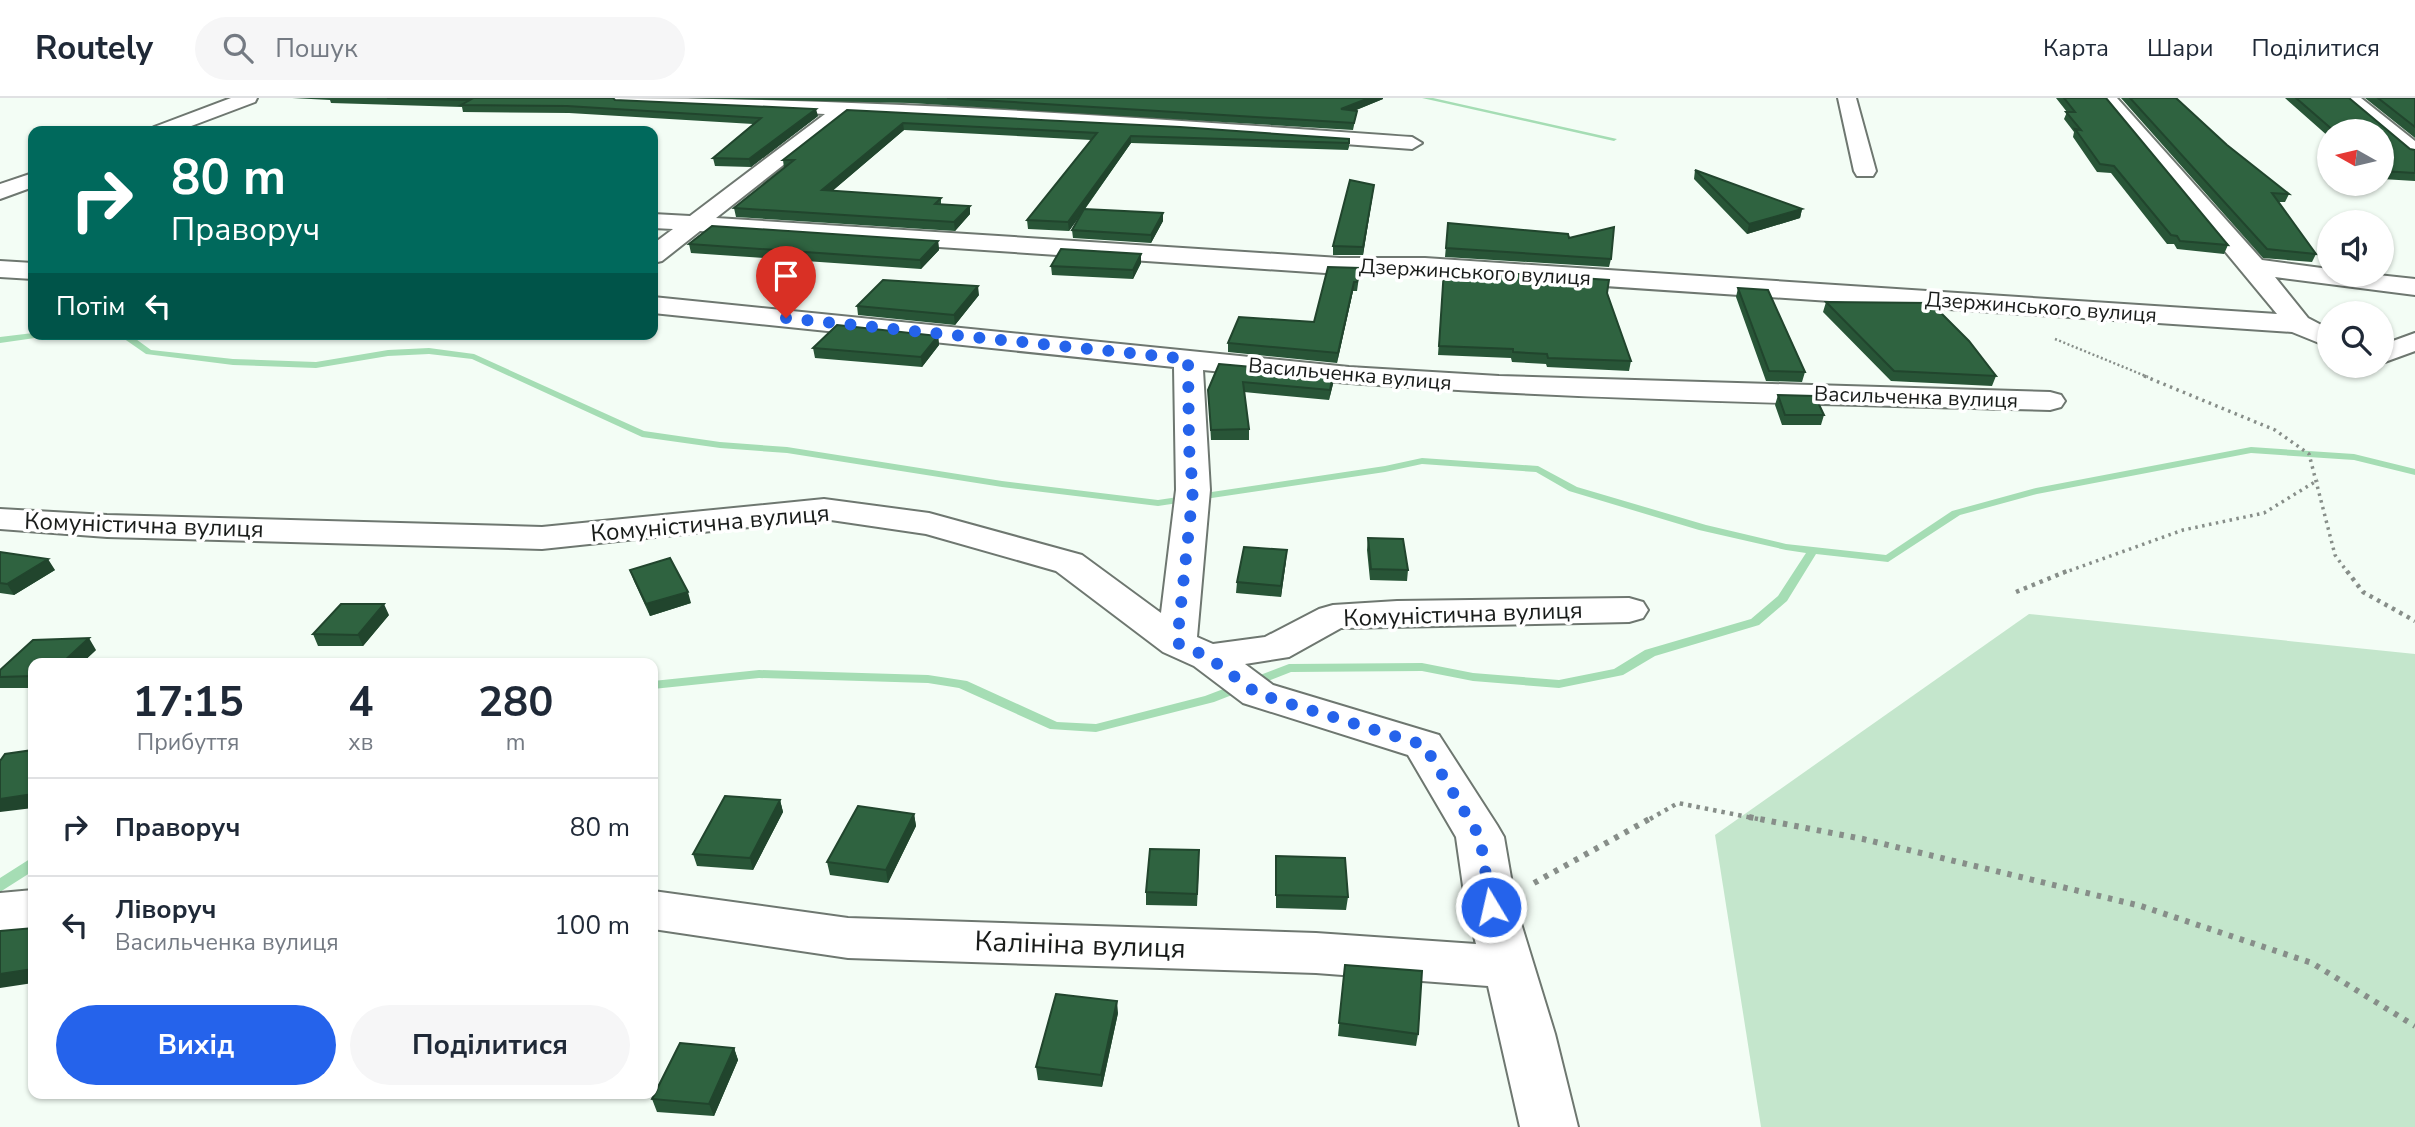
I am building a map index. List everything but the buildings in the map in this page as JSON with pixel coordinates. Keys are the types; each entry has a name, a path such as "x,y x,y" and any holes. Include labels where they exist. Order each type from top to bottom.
{"street":[{"path":"174,126 248,98"},
{"path":"617,98 1180,126 1412,143"},
{"path":"1847,98 1865,171"},
{"path":"2107,98 2254,267 2298,324 2317,333"},
{"path":"2350,98 2415,151"},
{"path":"658,252 842,110"},
{"path":"0,179 28,180"},
{"path":"0,192 28,182"},
{"name":"Дзержинського вулиця","path":"658,221 1340,266 1425,266 2298,324"},
{"path":"2254,267 2415,286"},
{"path":"0,269 28,271"},
{"name":"Васильченка вулиця","path":"658,306 1349,376 1499,385 2050,401"},
{"path":"2394,350 2415,341"},
{"path":"1188,359 1188,436 1193,490 1219,668 1424,745 1480,837 1491,907 1549,1127"},
{"path":"2394,366 2415,372"},
{"name":"Комуністична вулиця","path":"0,519 107,526 542,538 824,509 929,524 1069,563 1219,668 1275,648 1333,617 1629,610"},
{"path":"0,912 28,909"},
{"name":"Калініна вулиця","path":"658,911 848,938 1316,953 1508,967"}],"path":[{"path":"2054,338 2275,430 2309,454 2318,480 2335,555 2363,592 2415,621"},
{"path":"2015,592 2099,558 2183,530 2264,513 2318,480"},
{"path":"1491,907 1678,803 1863,839 2141,906 2312,962 2415,1026"}],"green space":[{"path":"2029,614 2415,654 2415,1127 1761,1127 1715,835"}],"waterway":[{"path":"1425,98 1614,139"},
{"path":"0,340 28,336"},
{"path":"132,340 149,352 233,362 316,365 388,353 429,351 474,357 642,434 720,445 787,450 1002,484 1158,503 1422,461 1538,469 1573,489 1703,528 1786,547 1813,550"},
{"path":"1813,550 1888,559 1956,513 2036,491 2251,450 2354,457 2415,472"},
{"path":"658,684 759,674 928,679 962,684 1055,726 1096,728 1209,699 1289,668 1422,667 1473,677 1559,684 1618,672 1650,653 1755,622 1783,598 1813,550"},
{"path":"0,886 28,866"}],"route":[{"path":"786,318 1188,359 1189,448 1193,490 1177,643 1208,657 1258,694 1424,745 1480,837 1491,907"}]}
